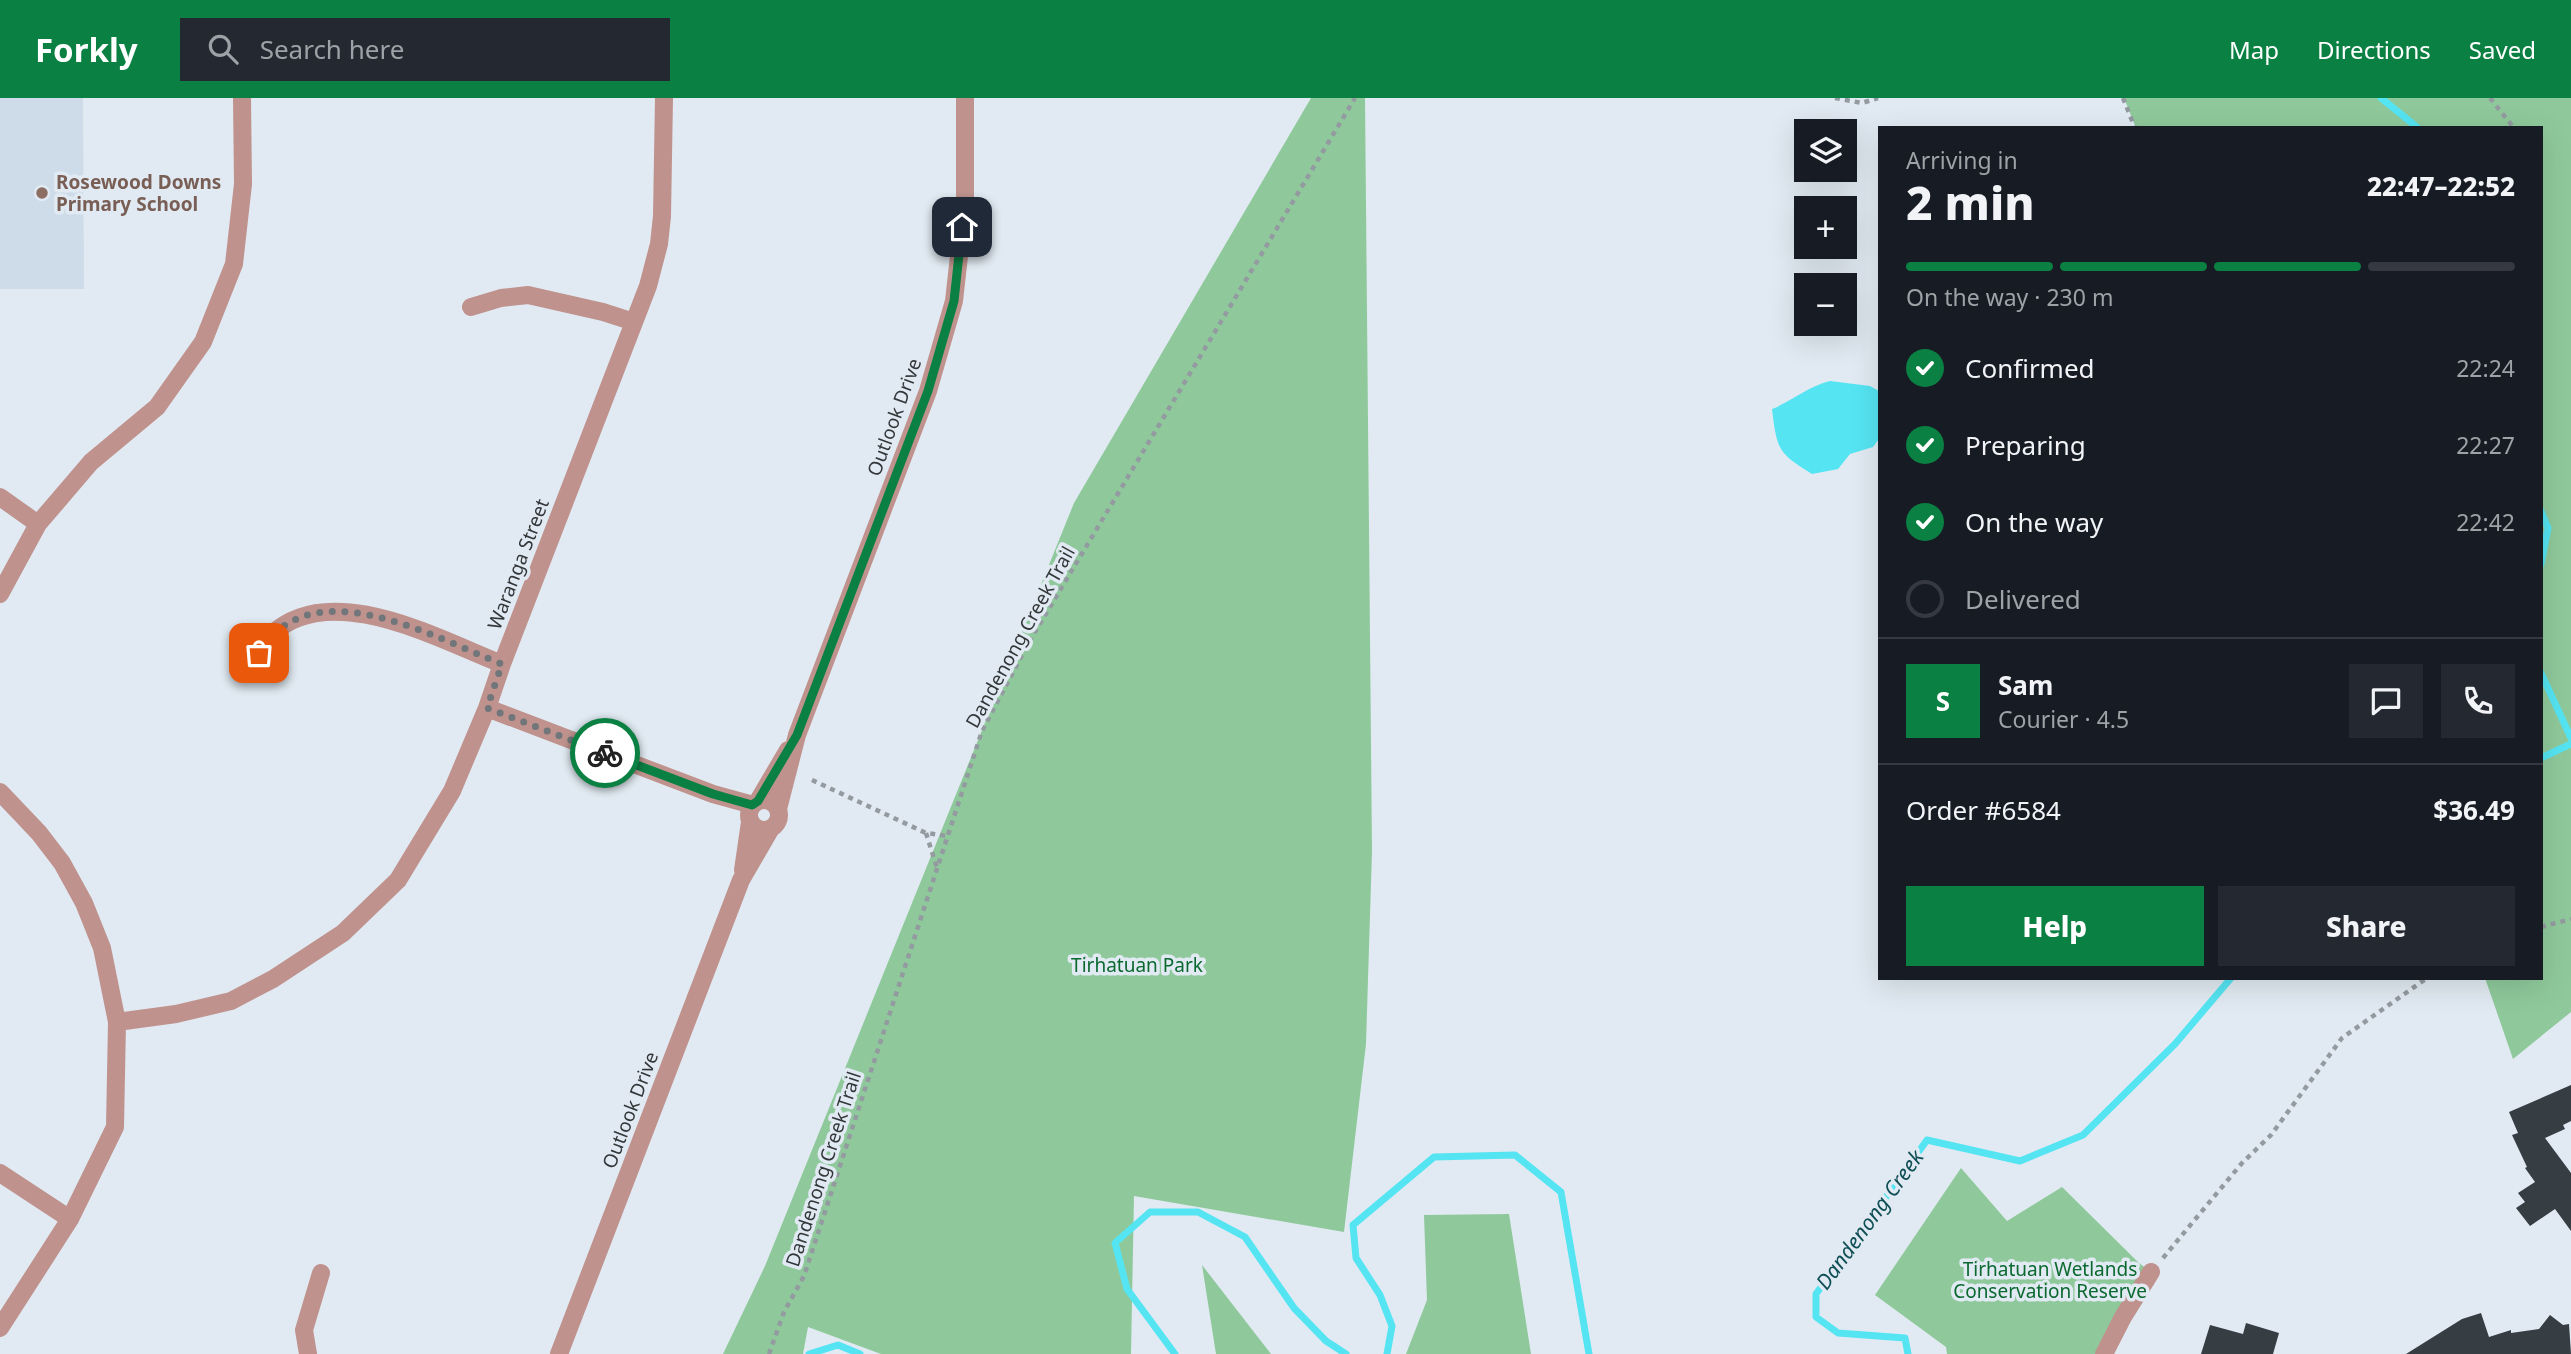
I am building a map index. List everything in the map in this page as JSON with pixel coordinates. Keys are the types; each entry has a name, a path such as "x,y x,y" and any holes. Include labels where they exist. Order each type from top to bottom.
{"street":[{"path":"0,594 38,524 91,461 157,407 203,342 234,264 243,184 242,98"},
{"name":"Waranga Street","path":"117,1022 176,1014 231,1002 273,979 343,933 398,880 452,792 487,708 648,286 659,244 664,185 664,98"},
{"name":"Outlook Drive","path":"778,809 797,735 928,391 954,301 965,202 965,98"},
{"path":"471,307 500,298 528,295 634,322"},
{"path":"0,497 38,524"},
{"path":"251,672 269,636 294,620 321,612 348,612 395,620 502,664"},
{"path":"487,708 752,811 758,830 770,830 778,821 778,809 769,801 752,811"},
{"name":"Outlook Drive","path":"741,880 752,811 797,735"},
{"path":"0,792 62,863 84,904 102,948 117,1022 116,1127 70,1219 0,1328"},
{"name":"Outlook Drive","path":"559,1354 741,880 770,830"},
{"path":"0,1173 70,1219"},
{"path":"2104,1354 2151,1272"},
{"path":"309,1354 304,1330 321,1273"}],"path":[{"name":"Dandenong Creek Trail","path":"769,1354 784,1312 804,1276 982,731 1029,642 1355,98"},
{"path":"1835,98 1862,103 1878,98"},
{"path":"2123,98 2134,126"},
{"path":"2490,98 2512,126"},
{"path":"812,780 926,833 948,836"},
{"path":"926,833 937,868"},
{"path":"2543,927 2571,919"},
{"path":"2151,1272 2242,1163 2271,1135 2342,1038 2424,980"}],"shaded area":[{"name":"Rosewood Downs Primary School","path":"0,98 83,98 84,289 0,289"}],"green space":[{"name":"Tirhatuan Park","path":"1311,98 1365,98 1372,851 1366,1044 1344,1232 1134,1196 1131,1354 881,1354 808,1327 803,1354 723,1354 765,1266 1074,503"},
{"path":"2124,98 2571,98 2571,1012 2513,1059 2486,980 2543,980 2543,126 2135,126"},
{"name":"Tirhatuan Wetlands Conservation Reserve","path":"1961,1168 2007,1221 2062,1187 2151,1272 2104,1354 1947,1354 1946,1347 1875,1295"},
{"path":"1509,1214 1531,1354 1406,1354 1427,1300 1424,1215"},
{"path":"1202,1265 1271,1354 1216,1354"}],"water":[{"path":"1830,381 1870,386 1878,390 1878,440 1873,447 1850,454 1838,469 1812,474 1792,461 1781,449 1772,409"}],"building":[{"path":"2571,1085 2571,1121 2563,1125 2565,1129 2545,1138 2571,1173 2571,1231 2555,1209 2530,1226 2516,1208 2525,1202 2518,1193 2535,1182 2525,1168 2527,1167 2512,1135 2518,1133 2509,1112"},
{"path":"2481,1313 2489,1337 2511,1330 2511,1333 2539,1329 2550,1315 2563,1325 2569,1324 2571,1354 2406,1354 2462,1319"},
{"path":"2246,1323 2279,1333 2273,1354 2201,1354 2210,1325 2243,1334"}],"waterway":[{"name":"Dandenong Creek","path":"2381,98 2416,126"},
{"name":"Dandenong Creek","path":"2543,516 2548,528 2543,554"},
{"name":"Dandenong Creek","path":"2543,677 2571,738"},
{"name":"Dandenong Creek","path":"2543,757 2571,744"},
{"name":"Dandenong Creek","path":"1908,1354 1905,1338 1838,1333 1816,1317 1816,1294 1927,1140 2020,1161 2083,1135 2175,1044 2229,980"},
{"name":"Dandenong Creek","path":"1387,1354 1392,1326 1380,1295 1356,1258 1353,1225 1434,1157 1515,1155 1561,1192 1589,1354"},
{"name":"Dandenong Creek","path":"1175,1354 1127,1289 1115,1243 1150,1212 1198,1212 1245,1237 1294,1308 1326,1341 1346,1354"},
{"name":"Dandenong Creek","path":"809,1354 838,1345 860,1354"}],"way so far":[{"path":"259,653 269,636 279,628 294,620 321,612 348,612 395,620 502,664 487,708 605,753"}],"place":[{"name":"Rosewood Downs Primary School","path":"42,193"}],"route":[{"path":"605,753 713,794 752,805 758,801 797,735 928,391 954,301 962,227"}]}
